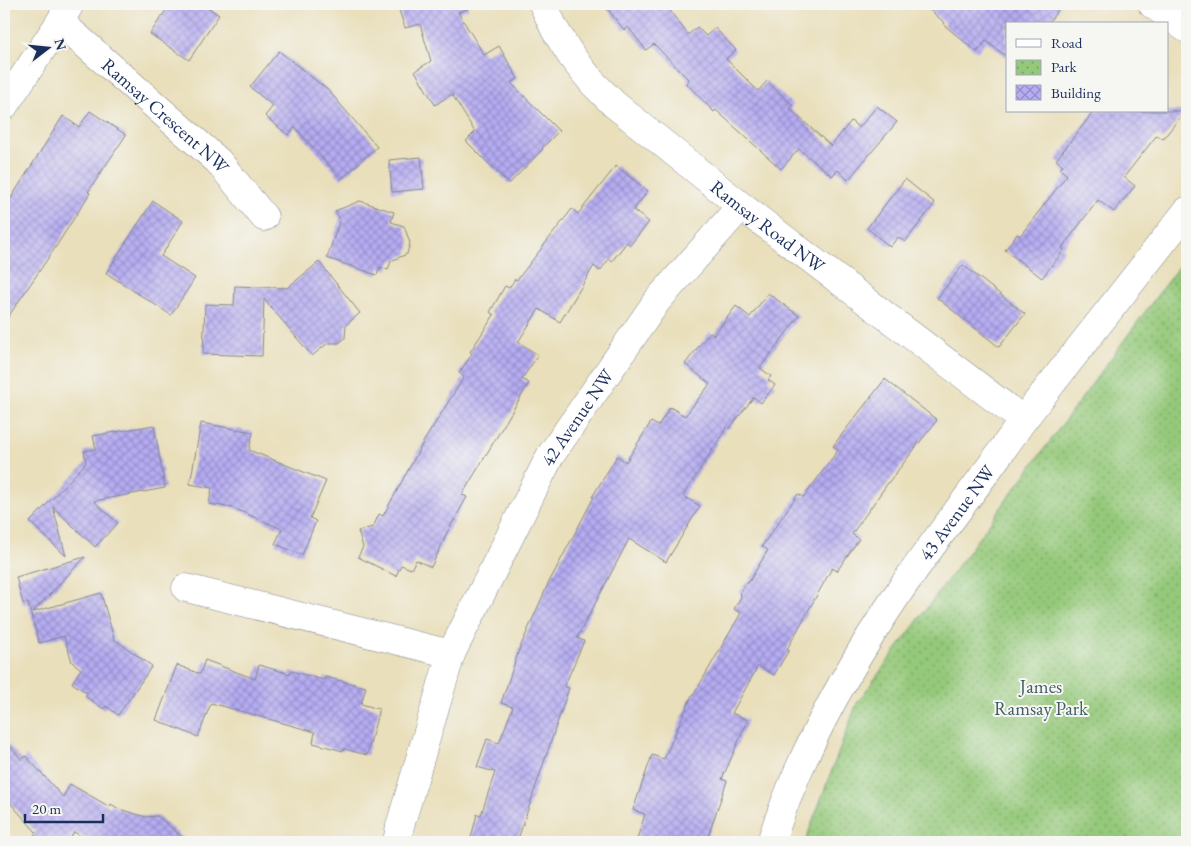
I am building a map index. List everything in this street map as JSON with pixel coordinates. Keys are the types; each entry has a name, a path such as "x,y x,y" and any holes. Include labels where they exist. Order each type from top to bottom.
{"street":[{"name":"Ramsay Road NW","path":"543,4 555,30 568,51 592,82 614,104 741,206 1023,420"},
{"path":"1152,4 1187,29"},
{"name":"Ramsay Crescent NW","path":"4,106 65,13 218,161 264,217"},
{"name":"42 Avenue NW","path":"397,842 402,817 451,654 550,456 657,301 741,206"},
{"name":"43 Avenue NW","path":"771,842 797,775 819,726 854,663 902,588 1004,449 1023,420 1187,211"},
{"path":"186,588 451,654"}],"green space":[{"name":"James Ramsay Park","path":"1187,255 1187,842 805,842 857,703"}],"building":[{"path":"170,4 203,4 219,15 189,60 150,34"},
{"path":"397,4 467,4 468,9 458,12 484,55 499,46 518,79 511,83 559,131 509,184 466,141 475,132 452,94 435,105 415,71 431,61 420,24 405,28"},
{"path":"604,4 665,4 688,35 697,27 706,36 715,28 736,50 726,59 758,91 767,81 793,105 790,109 831,146 851,121 859,128 877,106 897,122 848,180 838,170 832,176 799,149 781,169 716,110 714,112 686,83 689,80 654,44 646,50 628,27 624,30"},
{"path":"923,4 1062,4 1049,22 1006,22 1006,56 986,41 977,52 944,25 945,23"},
{"path":"279,51 328,90 377,147 341,179 295,127 288,135 265,116 273,106 250,87"},
{"path":"90,111 126,135 88,192 90,193 57,245 4,323 4,209 63,116 79,127"},
{"path":"1185,111 1163,139 1157,135 1124,177 1135,186 1114,212 1098,200 1062,248 1064,250 1042,278 1005,250 1017,234 1020,236 1067,175 1060,169 1063,165 1056,160 1093,112"},
{"path":"421,157 424,189 392,192 389,160"},
{"path":"616,166 648,191 633,210 649,222 630,245 627,242 612,261 609,259 600,271 594,266 560,322 539,309 518,342 538,355 522,379 529,383 462,495 467,497 444,538 431,567 416,560 411,569 401,565 396,576 358,557 363,547 358,531 373,527 379,514 383,516 424,441 464,377 459,373 494,315 490,312 505,286 509,288 515,279 517,280 572,209 578,214"},
{"path":"905,179 935,203 905,242 898,237 890,247 867,228"},
{"path":"153,201 183,221 161,256 195,278 171,315 106,273"},
{"path":"360,201 394,212 391,222 404,226 410,243 407,254 391,261 388,270 380,267 377,275 327,258 340,219 335,211"},
{"path":"319,262 360,313 346,325 345,338 339,343 328,343 312,356 264,299 262,356 203,354 205,304 234,305 235,286 287,288"},
{"path":"963,265 1025,314 999,347 937,298"},
{"path":"768,293 799,316 760,368 771,376 768,380 775,385 761,403 754,397 729,429 727,427 683,496 700,506 666,562 629,539 577,638 584,641 564,687 569,688 517,842 470,842 477,814 481,815 495,772 477,767 487,739 499,743 513,707 501,703 519,650 548,584 594,497 592,497 617,456 626,462 651,422 658,426 670,407 685,416 710,384 685,364 710,332 714,335 736,306 750,317"},
{"path":"885,379 937,420 888,483 852,534 859,539 837,571 832,568 774,675 758,666 732,713 748,720 722,779 727,781 706,842 636,842 645,814 633,810 652,755 664,759 692,695 741,613 734,609 741,597 740,592 745,584 749,582 768,550 762,546 798,494 804,497 838,450 833,446"},
{"path":"201,423 253,432 249,450 326,481 310,518 316,521 302,555 275,544 282,529 233,508 209,504 212,488 190,484"},
{"path":"154,425 165,488 94,501 118,523 95,547 53,507 66,556 30,522 86,463 84,451 96,449 93,436"},
{"path":"85,557 33,612 101,593 114,639 152,666 118,715 106,706 104,709 85,696 87,693 72,683 81,669 72,662 64,636 39,643 28,603 23,604 16,577"},
{"path":"205,660 255,679 259,665 290,674 291,671 324,680 325,677 366,687 361,704 379,709 367,755 313,743 315,732 211,703 198,737 156,720 177,665 200,674"},
{"path":"4,740 22,760 26,756 63,797 70,784 110,807 111,804 119,809 146,817 157,816 188,842 90,842 74,832 68,842 30,842 36,832 4,796"}]}
